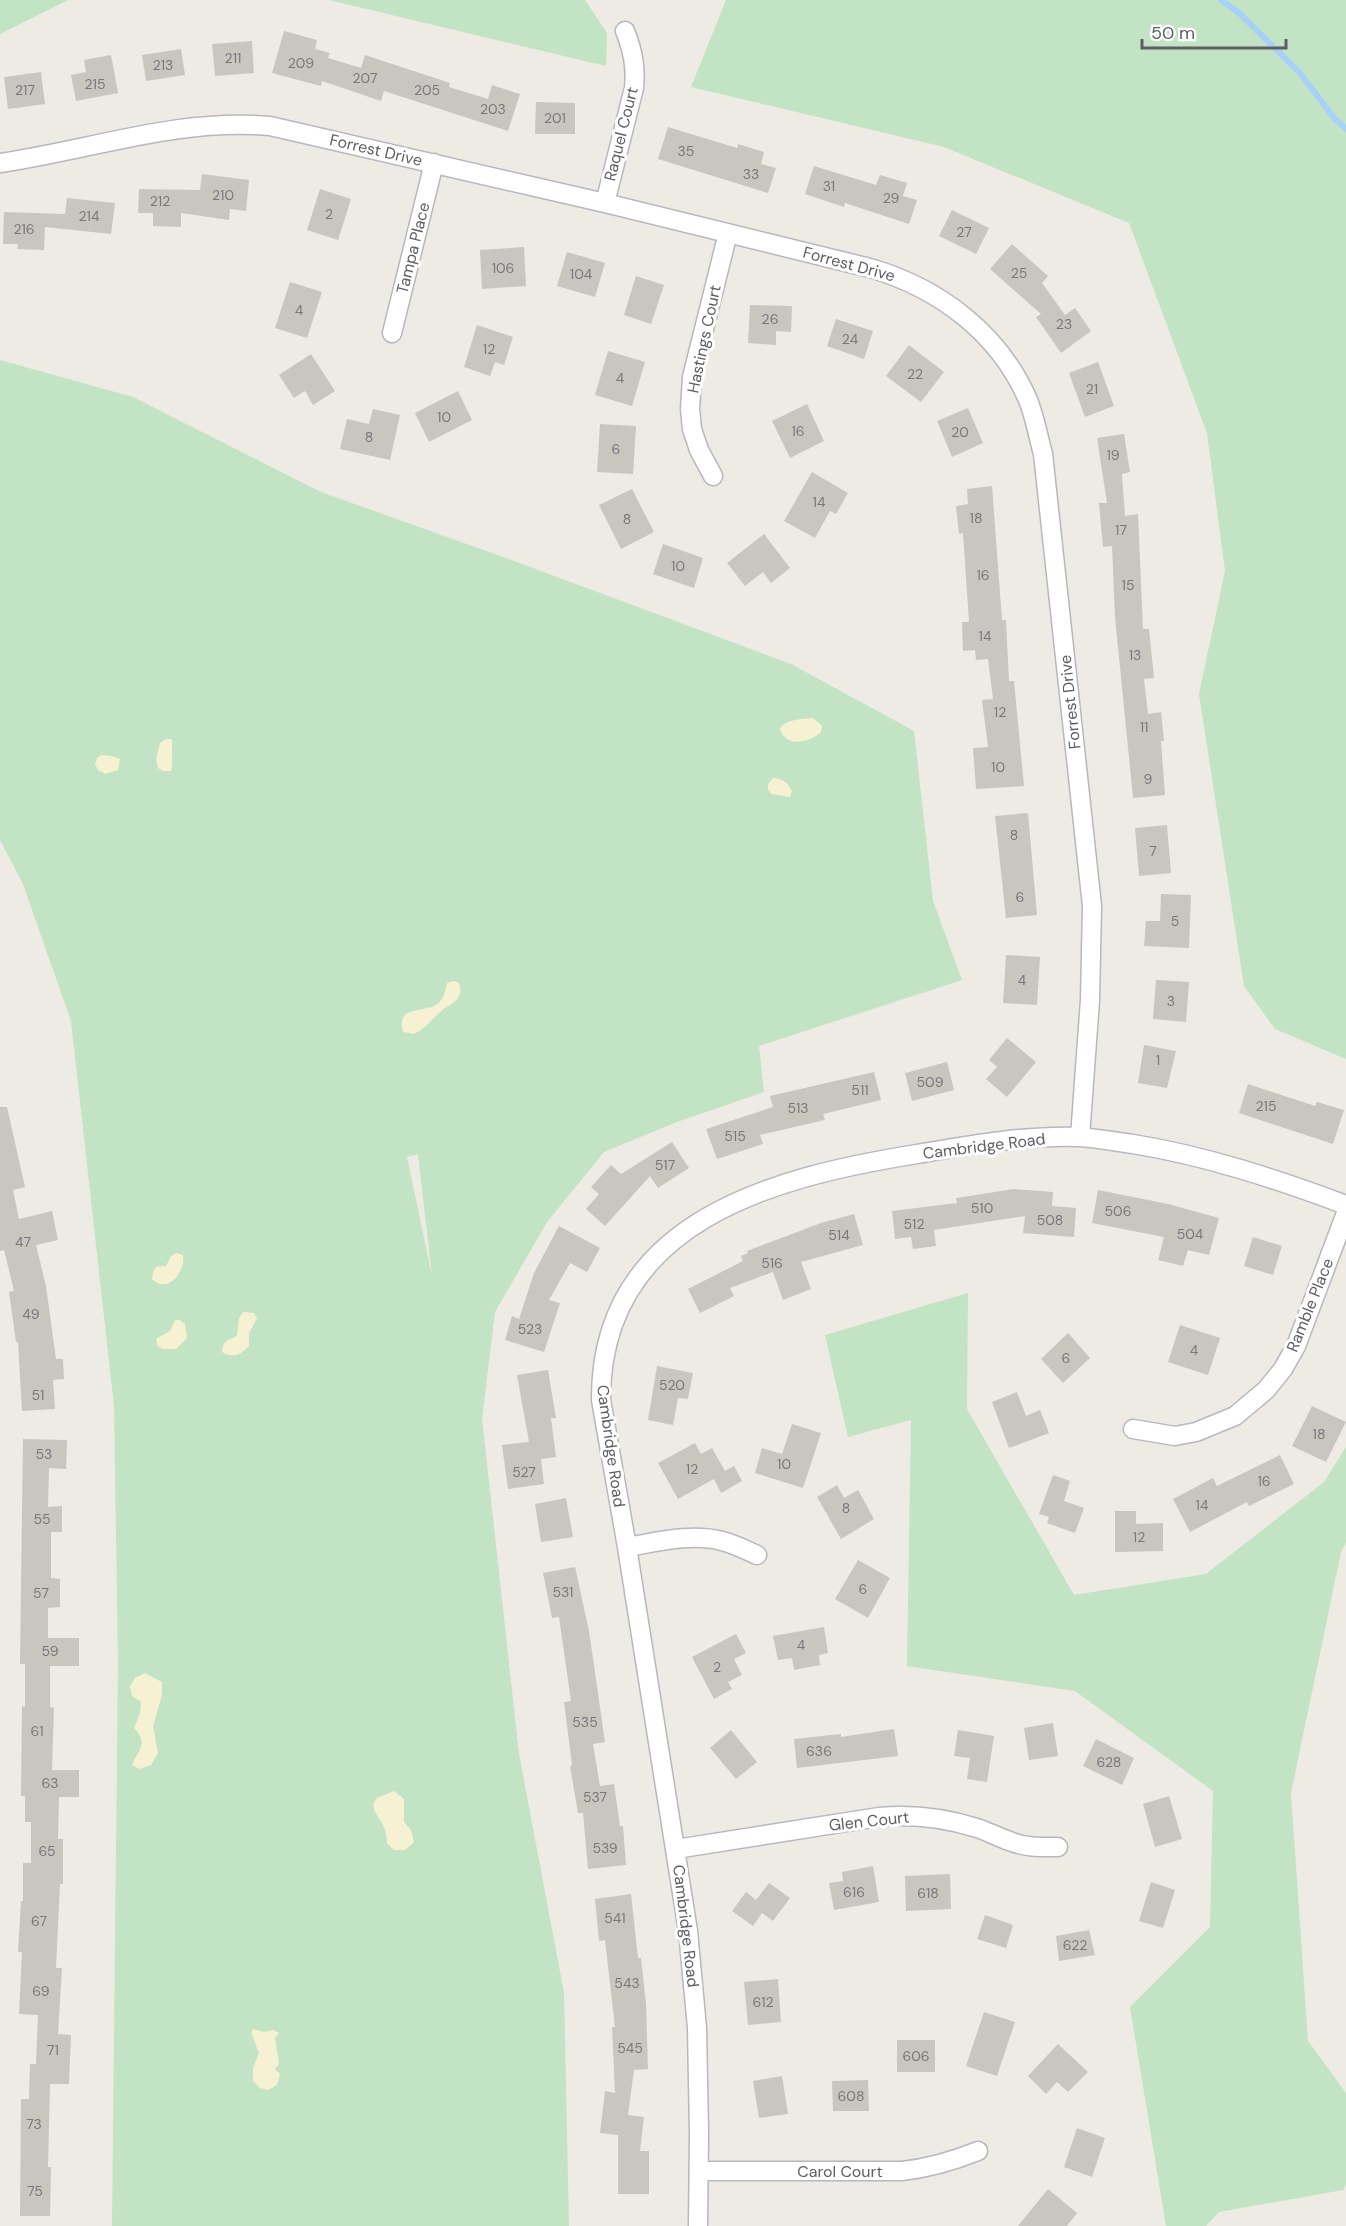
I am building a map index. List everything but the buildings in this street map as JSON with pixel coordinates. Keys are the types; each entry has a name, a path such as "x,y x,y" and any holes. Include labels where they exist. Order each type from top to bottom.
{"street":[{"name":"Raquel Court","path":"605,203 634,88 636,71 626,31"},
{"name":"Forrest Drive","path":"0,163 197,126 246,124 294,131 605,203 870,268 921,287 959,311 990,341 1017,380 1028,401 1043,454 1092,906 1090,1000 1080,1137"},
{"name":"Tampa Place","path":"392,333 434,163"},
{"name":"Hastings Court","path":"713,476 699,450 692,429 690,409 692,377 728,233"},
{"name":"Cambridge Road","path":"698,2226 697,2028 690,1952 676,1849 601,1400 604,1349 620,1308 640,1274 666,1246 686,1230 730,1205 767,1190 824,1172 867,1162 985,1143 1080,1137 1164,1149 1265,1175 1346,1205"},
{"name":"Ramble Place","path":"1133,1429 1175,1436 1196,1432 1235,1416 1266,1390 1283,1369 1296,1346 1346,1213"},
{"path":"627,1547 678,1538 700,1538 722,1541 757,1555"},
{"name":"Glen Court","path":"676,1849 904,1815 960,1823 979,1828 1014,1843 1036,1847 1058,1847"},
{"name":"Carol Court","path":"699,2171 925,2169 978,2151"}],"green space":[{"path":"0,0 68,0 0,34"},
{"path":"329,0 585,0 607,33 606,66"},
{"path":"726,0 1346,0 1346,1059 1275,1029 1244,986 1199,694 1225,571 1207,433 1129,223 944,147 691,87"},
{"path":"0,360 133,397 321,492 791,664 914,731 933,901 962,980 759,1046 764,1092 677,1122 604,1152 547,1222 495,1312 482,1419 519,1754 564,1993 569,2226 112,2226 118,1662 114,1406 71,1021 23,884 0,840","holes":["418,1154 432,1276 407,1157"]},
{"path":"968,1293 967,1409 1074,1595 1206,1574 1324,1482 1346,1447 1346,1543 1341,1552 1291,1793 1308,2041 1346,2093 1346,2184 1343,2190 1219,2212 1206,2226 1166,2226 1130,2007 1210,1927 1213,1791 1075,1691 907,1666 911,1420 848,1437 825,1335"}],"sand":[{"path":"813,718 822,726 821,732 811,739 792,741 782,734 780,728 783,725 795,720"},
{"path":"166,739 172,739 171,771 158,768 156,759 160,743"},
{"path":"101,755 120,759 118,770 105,774 98,770 95,764"},
{"path":"773,778 782,780 789,786 792,791 790,797 772,794 768,790 768,784"},
{"path":"458,982 460,986 459,996 455,1001 418,1032 414,1034 403,1032 403,1017 412,1011 437,1004 443,997 447,983"},
{"path":"176,1253 183,1255 183,1261 182,1268 175,1279 164,1284 152,1279 156,1267 166,1266 171,1256"},
{"path":"243,1312 254,1313 257,1318 249,1333 249,1346 236,1355 226,1354 222,1352 223,1345 237,1336 239,1318"},
{"path":"175,1320 180,1320 185,1324 187,1338 176,1349 158,1347 156,1339 170,1331"},
{"path":"145,1673 162,1682 162,1695 153,1726 158,1753 151,1765 139,1769 132,1765 142,1742 139,1733 134,1728 140,1713 141,1702 132,1696 130,1686 135,1678"},
{"path":"394,1791 404,1799 404,1822 411,1830 414,1842 405,1850 394,1850 387,1843 385,1830 373,1804 377,1798"},
{"path":"253,2029 264,2032 273,2030 279,2033 275,2038 279,2064 275,2069 280,2074 277,2085 268,2090 260,2088 253,2081 253,2068 259,2053 251,2032"}],"waterway":[{"path":"1221,0 1238,12 1300,73 1334,118 1346,129"}]}
